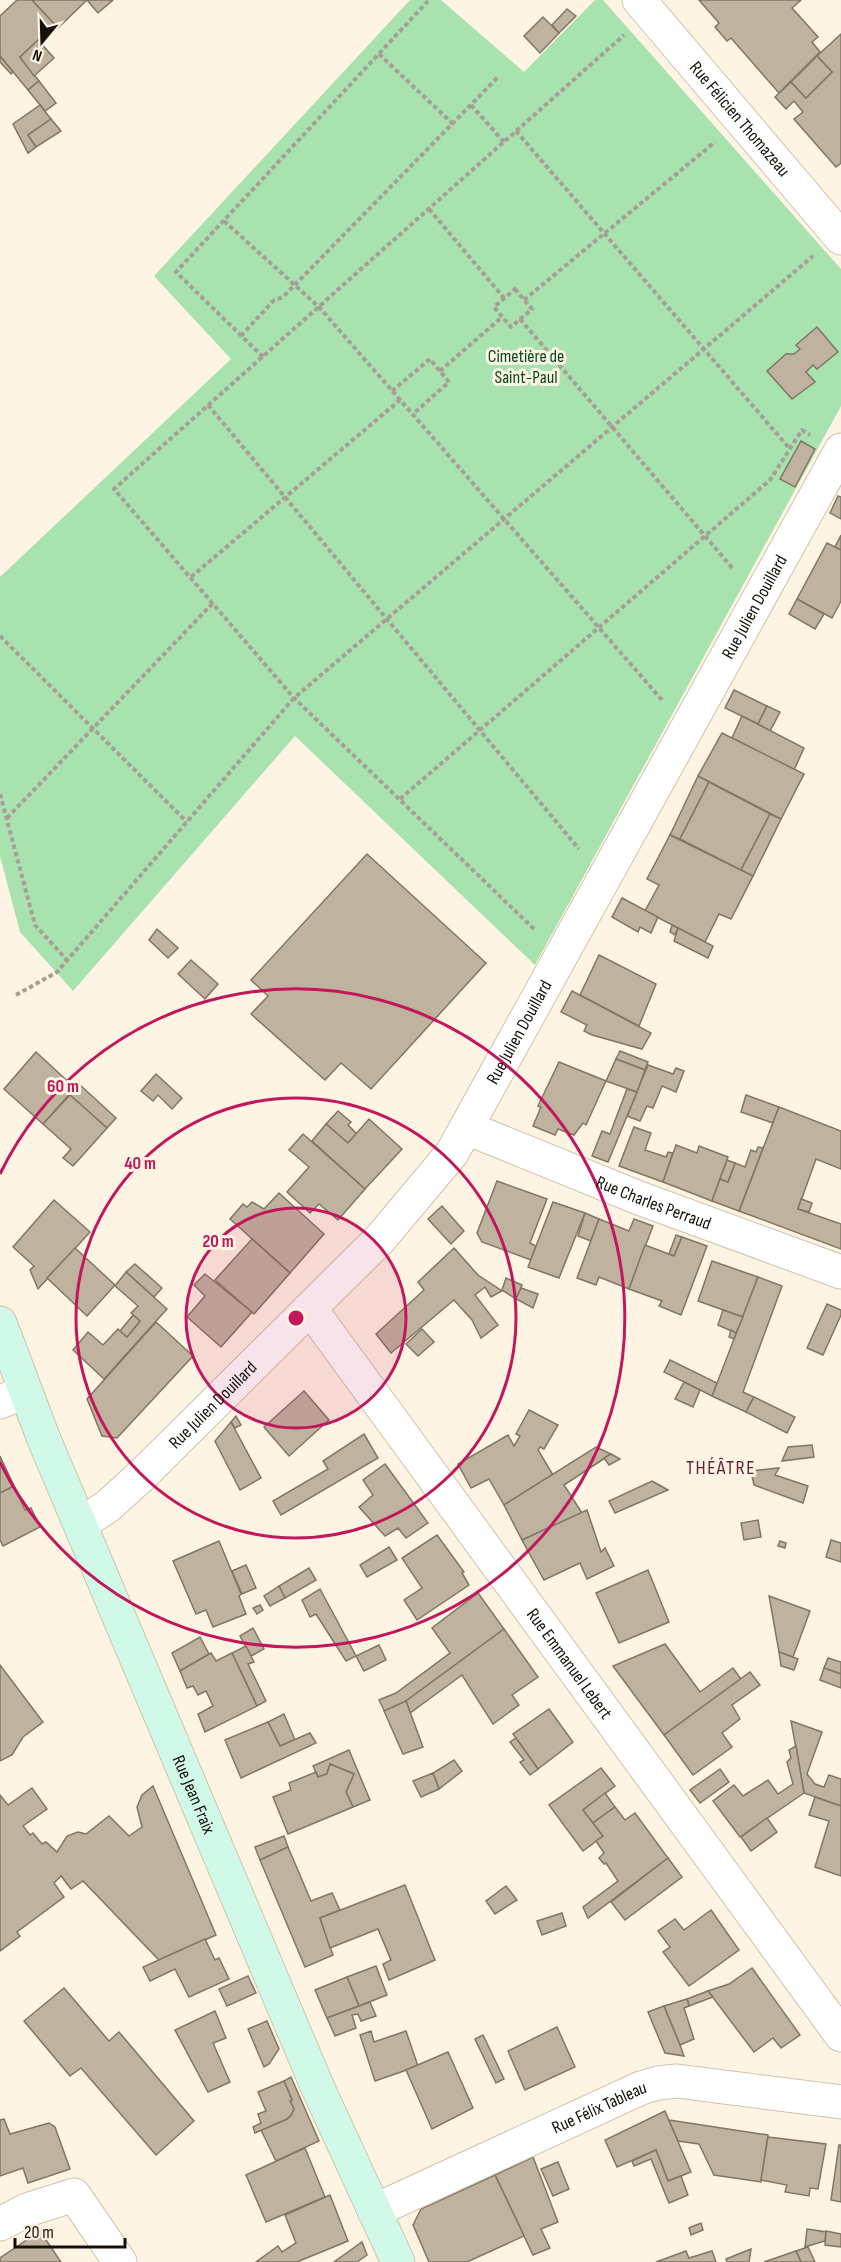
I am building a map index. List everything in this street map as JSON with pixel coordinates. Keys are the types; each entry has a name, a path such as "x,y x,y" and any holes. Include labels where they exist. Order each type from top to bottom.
{"street":[{"name":"Rue Félicien Thomazeau","path":"639,0 828,247"},
{"name":"Rue Julien Douillard","path":"81,1524 108,1506 141,1476 380,1239 452,1153 841,450"},
{"name":"Rue Charles Perraud","path":"467,1128 639,1198 841,1272"},
{"name":"Rue Emmanuel Lebert","path":"308,1310 320,1322 837,2020"},
{"name":"Rue Jean Fraix","path":"0,1323 12,1397 81,1524 318,2088 374,2211 391,2259"},
{"name":"Rue Félix Tableau","path":"374,2211 658,2082 677,2081 841,2102"},
{"path":"0,2224 27,2210 74,2195 120,2262"}],"path":[{"path":"262,357 176,272 428,1"},
{"path":"541,936 294,698 114,489 627,33"},
{"path":"379,54 453,124"},
{"path":"241,336 273,301 283,297 296,285 499,76"},
{"path":"471,105 504,142"},
{"path":"400,799 600,629 770,480 790,449 516,131"},
{"path":"524,300 723,136"},
{"path":"429,209 504,298"},
{"path":"224,221 319,307 666,705"},
{"path":"15,995 57,972 294,698 704,349 828,247"},
{"path":"515,289 524,300 532,309 511,327 494,307 515,289"},
{"path":"440,371 502,317"},
{"path":"520,319 737,573"},
{"path":"392,392 430,358 449,382 413,414"},
{"path":"191,577 400,400"},
{"path":"208,405 584,854"},
{"path":"7,818 213,603"},
{"path":"0,636 186,822"},
{"path":"0,794 35,925 67,960"}],"green space":[{"name":"Cimetière de Saint-Paul","path":"410,0 441,0 524,72 595,0 603,0 841,269 841,406 535,965 295,736 73,991 20,932 0,856 0,577 231,359 154,276"}],"building":[{"path":"17,0 32,0 57,26 50,33 48,31 20,57 39,81 28,90 0,56 0,16"},
{"path":"32,0 87,0 58,28"},
{"path":"87,0 113,0 98,13"},
{"path":"699,0 801,0 792,8 818,37 812,42 820,52 779,93 731,38 727,41 715,27 719,23"},
{"path":"567,9 576,16 559,33 552,25"},
{"path":"543,17 559,33 540,53 524,36"},
{"path":"841,34 841,163 836,167 794,119 803,112 794,101 786,109 775,97 791,82 806,98 832,72 817,56"},
{"path":"38,40 54,58 34,76 20,57"},
{"path":"0,56 13,72 11,74 0,62"},
{"path":"817,56 832,72 806,98 791,82"},
{"path":"39,81 56,103 45,111 28,90"},
{"path":"40,105 51,119 28,135 36,147 28,153 13,124"},
{"path":"51,119 61,131 36,147 28,135"},
{"path":"817,327 838,352 817,369 813,365 806,372 815,382 792,399 767,371 786,354 794,354 800,349 796,345"},
{"path":"801,441 815,449 795,487 780,479"},
{"path":"838,496 841,497 841,519 830,513"},
{"path":"841,535 841,550 835,547"},
{"path":"827,543 841,550 841,601 832,618 797,599"},
{"path":"797,599 824,614 815,629 789,614"},
{"path":"734,690 767,706 758,724 725,708"},
{"path":"767,706 780,712 770,731 758,724"},
{"path":"742,716 804,748 794,770 732,738"},
{"path":"722,733 804,774 781,819 698,776"},
{"path":"698,776 709,782 680,839 670,835"},
{"path":"709,782 770,814 741,870 680,839"},
{"path":"770,814 781,819 753,876 741,870"},
{"path":"670,835 753,876 731,919 719,914 705,942 645,911 659,885 647,879"},
{"path":"367,854 486,963 371,1089 341,1063 325,1080 251,1014 268,996 251,980"},
{"path":"622,898 658,917 651,933 640,927 638,932 612,917"},
{"path":"672,925 678,928 675,935 670,932"},
{"path":"678,928 713,946 708,958 674,941"},
{"path":"157,929 178,948 168,958 149,940"},
{"path":"599,955 656,984 639,1026 580,995"},
{"path":"191,960 218,984 205,999 178,974"},
{"path":"572,991 651,1033 642,1049 592,1035 584,1031 587,1025 561,1012"},
{"path":"620,1051 648,1062 645,1070 616,1059"},
{"path":"36,1052 75,1088 43,1124 4,1089"},
{"path":"616,1059 645,1070 637,1092 606,1081"},
{"path":"559,1062 606,1081 586,1125 583,1123 574,1135 558,1129 555,1135 533,1126 541,1107 538,1106"},
{"path":"648,1065 673,1074 676,1068 684,1071 676,1092 662,1086 653,1108 647,1106 640,1121 627,1116"},
{"path":"156,1074 182,1098 172,1109 158,1095 153,1101 141,1091"},
{"path":"79,1084 116,1118 107,1128 70,1095"},
{"path":"627,1089 637,1092 608,1162 592,1156 602,1131 610,1134"},
{"path":"70,1095 107,1128 73,1166 63,1158 71,1149 43,1124"},
{"path":"746,1095 779,1107 773,1123 741,1112"},
{"path":"779,1107 841,1131 841,1169 816,1159 798,1209 841,1224 841,1249 739,1211"},
{"path":"338,1111 351,1122 348,1125 357,1134 348,1143 326,1124"},
{"path":"369,1119 402,1149 365,1189 312,1141 326,1124 348,1143"},
{"path":"634,1127 651,1133 645,1150 666,1157 668,1152 673,1153 663,1182 619,1166"},
{"path":"303,1134 365,1189 338,1220 319,1204 310,1213 287,1192 309,1167 289,1150"},
{"path":"676,1145 697,1153 699,1146 728,1157 712,1201 663,1182"},
{"path":"758,1147 763,1148 739,1211 712,1201 720,1179 728,1182 735,1163 745,1167 751,1150 756,1152"},
{"path":"727,1160 735,1163 728,1182 720,1179"},
{"path":"497,1181 547,1199 530,1243 536,1246 531,1260 482,1242 477,1233"},
{"path":"279,1193 324,1234 290,1273 230,1219 243,1204 247,1207 252,1202 264,1209"},
{"path":"801,1199 812,1203 809,1212 798,1209"},
{"path":"54,1200 90,1232 38,1289 30,1270 34,1266 13,1247"},
{"path":"553,1202 585,1213 559,1278 528,1267"},
{"path":"442,1206 464,1231 451,1244 428,1219"},
{"path":"585,1213 599,1219 591,1241 578,1236"},
{"path":"599,1219 629,1231 634,1219 653,1226 629,1289 599,1277 596,1285 577,1278"},
{"path":"676,1235 682,1237 674,1256 669,1254"},
{"path":"682,1237 707,1246 681,1315 659,1306 662,1301 629,1289 645,1245 674,1256"},
{"path":"252,1239 290,1273 254,1314 215,1280"},
{"path":"75,1248 115,1285 87,1316 47,1278"},
{"path":"454,1248 478,1275 502,1291 491,1297 485,1287 475,1295 498,1325 481,1338 472,1320 454,1300 391,1353 376,1334 424,1290 418,1282"},
{"path":"712,1261 758,1277 743,1317 698,1301"},
{"path":"135,1264 162,1288 154,1297 126,1272"},
{"path":"126,1272 167,1309 104,1379 73,1350 88,1332 103,1345 118,1329 127,1337 140,1321 131,1313 138,1306 115,1286"},
{"path":"205,1274 252,1312 221,1347 187,1317 205,1296 194,1285"},
{"path":"758,1277 782,1286 743,1392 754,1397 746,1412 712,1396"},
{"path":"506,1278 522,1285 516,1299 502,1290"},
{"path":"521,1288 538,1294 533,1308 516,1299"},
{"path":"827,1304 841,1310 841,1315 823,1355 807,1348"},
{"path":"723,1310 743,1317 736,1333 718,1325"},
{"path":"133,1315 140,1321 127,1337 120,1331"},
{"path":"156,1322 193,1356 117,1438 102,1436 87,1399"},
{"path":"422,1329 434,1342 418,1356 406,1344"},
{"path":"731,1330 736,1333 734,1339 729,1337"},
{"path":"670,1360 717,1383 712,1396 664,1372"},
{"path":"684,1382 700,1390 693,1407 675,1399"},
{"path":"304,1391 329,1420 289,1456 264,1427"},
{"path":"754,1397 795,1417 787,1433 746,1412"},
{"path":"529,1410 558,1425 544,1449 540,1447 538,1450 553,1475 504,1505 489,1479 471,1488 458,1464 508,1435 514,1446 520,1436 516,1434"},
{"path":"236,1416 241,1425 235,1428 231,1422"},
{"path":"231,1422 261,1478 240,1490 215,1441"},
{"path":"364,1434 378,1458 281,1515 273,1501 328,1469 323,1461"},
{"path":"812,1445 814,1457 782,1461 788,1447"},
{"path":"596,1447 611,1454 564,1485 582,1513 522,1540 504,1505"},
{"path":"611,1454 620,1459 609,1465 604,1458"},
{"path":"0,1456 14,1486 0,1493"},
{"path":"385,1464 428,1523 406,1538 398,1528 385,1536 359,1507 373,1495 363,1480"},
{"path":"779,1468 775,1475 808,1486 803,1503 754,1485 751,1471"},
{"path":"652,1481 668,1490 615,1513 609,1501"},
{"path":"14,1486 25,1510 31,1508 40,1527 3,1546 0,1540 0,1493"},
{"path":"587,1510 601,1552 605,1548 614,1566 587,1579 580,1563 544,1580 522,1540"},
{"path":"758,1520 761,1537 744,1540 741,1523"},
{"path":"437,1535 464,1572 462,1573 469,1585 417,1620 404,1600 422,1588 402,1558"},
{"path":"831,1540 841,1543 841,1562 826,1557"},
{"path":"219,1541 241,1594 239,1596 246,1614 213,1627 206,1610 196,1614 173,1561"},
{"path":"780,1541 786,1543 785,1548 778,1546"},
{"path":"389,1547 397,1560 367,1577 360,1565"},
{"path":"246,1565 256,1588 242,1594 232,1571"},
{"path":"309,1568 316,1580 285,1598 279,1586"},
{"path":"648,1570 669,1622 619,1643 596,1593"},
{"path":"279,1586 285,1598 270,1606 264,1596"},
{"path":"320,1589 356,1656 346,1661 316,1614 310,1617 302,1600"},
{"path":"478,1593 504,1629 406,1701 385,1712 379,1700 396,1693 450,1653 432,1628"},
{"path":"769,1596 810,1611 793,1657 779,1652"},
{"path":"260,1605 263,1610 257,1614 253,1608"},
{"path":"253,1628 264,1649 251,1656 240,1636"},
{"path":"504,1629 538,1677 512,1695 519,1705 493,1724 462,1675 410,1713 406,1701"},
{"path":"200,1637 209,1654 180,1671 172,1653"},
{"path":"665,1644 700,1692 733,1668 741,1679 664,1735 613,1666"},
{"path":"379,1645 386,1660 364,1671 356,1656"},
{"path":"246,1646 254,1662 248,1664 266,1701 257,1706 232,1653"},
{"path":"779,1652 798,1659 794,1670 781,1666"},
{"path":"211,1653 216,1661 232,1653 257,1706 205,1732 198,1714 213,1706 206,1691 198,1695 193,1686 187,1688 180,1671"},
{"path":"828,1658 841,1662 841,1674 824,1668"},
{"path":"0,1665 43,1722 23,1737 12,1755 0,1761"},
{"path":"824,1668 841,1674 841,1688 820,1680"},
{"path":"750,1672 760,1685 732,1705 740,1719 722,1733 732,1747 693,1775 664,1735"},
{"path":"406,1701 423,1747 403,1754 384,1711"},
{"path":"549,1709 573,1742 538,1769 513,1734"},
{"path":"284,1714 295,1740 280,1746 268,1722"},
{"path":"791,1721 822,1732 807,1774 815,1784 824,1787 829,1775 841,1779 841,1806 804,1793"},
{"path":"268,1722 280,1746 310,1733 316,1743 241,1778 225,1740"},
{"path":"516,1738 538,1769 530,1775 520,1762 524,1760 510,1742"},
{"path":"796,1746 804,1793 740,1837 713,1801 734,1785 743,1796 768,1780 778,1794 793,1784 787,1762 791,1758 789,1750"},
{"path":"349,1750 370,1800 353,1807 346,1792 354,1774 330,1764 327,1774 318,1777 313,1766"},
{"path":"454,1760 462,1771 439,1789 433,1773"},
{"path":"330,1764 354,1774 346,1792 353,1807 288,1834 273,1797 291,1790 289,1783 316,1772 318,1777 327,1774"},
{"path":"601,1768 615,1786 583,1810 603,1836 583,1851 549,1805"},
{"path":"720,1769 729,1782 700,1803 690,1790"},
{"path":"433,1773 439,1789 421,1797 413,1781"},
{"path":"153,1786 216,1935 159,1960 83,1881 71,1889 61,1876 54,1883 64,1897 17,1932 20,1936 0,1951 0,1795 8,1805 32,1788 47,1809 23,1826 30,1835 33,1833 42,1844 46,1842 57,1852 67,1836 78,1832 86,1834 109,1816 129,1836 142,1827 137,1807 142,1795"},
{"path":"605,1793 615,1807 593,1823 583,1810"},
{"path":"815,1797 841,1806 841,1876 815,1867 829,1821 809,1815"},
{"path":"615,1807 625,1820 635,1813 668,1858 588,1918 583,1907 618,1881 606,1863 604,1864 599,1858 604,1853 596,1841 603,1836 593,1823"},
{"path":"767,1818 777,1832 751,1851 741,1837"},
{"path":"284,1836 288,1847 260,1860 255,1847"},
{"path":"288,1847 311,1901 332,1893 340,1910 320,1918 333,1955 305,1967 260,1860"},
{"path":"668,1858 682,1877 625,1920 611,1902"},
{"path":"405,1885 435,1960 389,1980 383,1964 391,1960 378,1929 330,1948 320,1918"},
{"path":"506,1886 517,1900 495,1914 486,1901"},
{"path":"711,1910 739,1950 689,1986 663,1952 670,1947 658,1931 675,1919 684,1930"},
{"path":"562,1913 566,1926 542,1935 537,1921"},
{"path":"205,1939 215,1960 219,1958 229,1979 189,1997 175,1969 150,1981 143,1967"},
{"path":"376,1966 387,1995 359,2006 347,1977"},
{"path":"752,1968 800,2035 781,2048 773,2038 754,2052 708,1991 729,1984"},
{"path":"248,1976 256,1993 227,2006 219,1989"},
{"path":"347,1977 359,2006 327,2018 315,1990"},
{"path":"64,1988 109,2041 119,2032 194,2121 156,2155 81,2068 70,2076 24,2021"},
{"path":"708,1991 713,1997 689,2006 687,1999"},
{"path":"687,1999 689,2006 684,2008 694,2039 680,2045 664,2006"},
{"path":"370,2002 376,2016 361,2021 358,2014 352,2015 356,2028 335,2036 327,2018"},
{"path":"664,2006 684,2056 665,2053 648,2012"},
{"path":"215,2011 226,2038 213,2043 230,2082 208,2092 175,2030"},
{"path":"267,2021 279,2049 269,2064 264,2067 248,2029"},
{"path":"557,2027 575,2067 525,2090 508,2051"},
{"path":"371,2031 374,2042 406,2031 418,2066 375,2081 360,2035"},
{"path":"483,2035 504,2079 496,2083 475,2039"},
{"path":"448,2052 473,2108 432,2129 406,2070"},
{"path":"291,2077 319,2141 276,2161 261,2130 291,2115 294,2109 284,2081"},
{"path":"284,2081 294,2109 291,2115 255,2133 253,2127 261,2123 258,2114 266,2111 258,2092"},
{"path":"665,2111 691,2172 668,2181 656,2150 617,2167 605,2140"},
{"path":"4,2119 10,2134 49,2123 55,2127 70,2169 28,2183 23,2168 0,2176 0,2120"},
{"path":"669,2120 768,2135 761,2182 714,2175 699,2144 678,2141"},
{"path":"768,2137 826,2144 818,2189 810,2188 809,2196 785,2192 787,2185 761,2180"},
{"path":"839,2145 841,2145 841,2202 831,2200"},
{"path":"305,2148 325,2197 266,2222 246,2175"},
{"path":"656,2150 668,2181 681,2176 688,2195 669,2203 651,2159 634,2166 632,2161"},
{"path":"533,2157 558,2222 541,2229 550,2248 533,2255 495,2175"},
{"path":"558,2162 569,2189 553,2196 541,2169"},
{"path":"495,2175 524,2236 467,2262 429,2262 413,2225 421,2209"},
{"path":"330,2195 348,2241 297,2262 256,2262 278,2246 282,2252 296,2243 285,2215"},
{"path":"701,2223 703,2230 691,2235 689,2228"},
{"path":"807,2229 826,2232 825,2241 805,2247"},
{"path":"40,2231 61,2262 0,2262 0,2258"},
{"path":"826,2231 841,2234 841,2247 825,2245"},
{"path":"362,2242 367,2255 357,2262 334,2262"},
{"path":"808,2247 815,2262 801,2262 796,2251"},
{"path":"751,2249 749,2262 727,2262 726,2259"},
{"path":"686,2251 689,2258 712,2251 716,2262 656,2262"},
{"path":"796,2251 801,2262 764,2262"}],"district":[{"name":"THÉÂTRE","path":"721,1467"}]}
